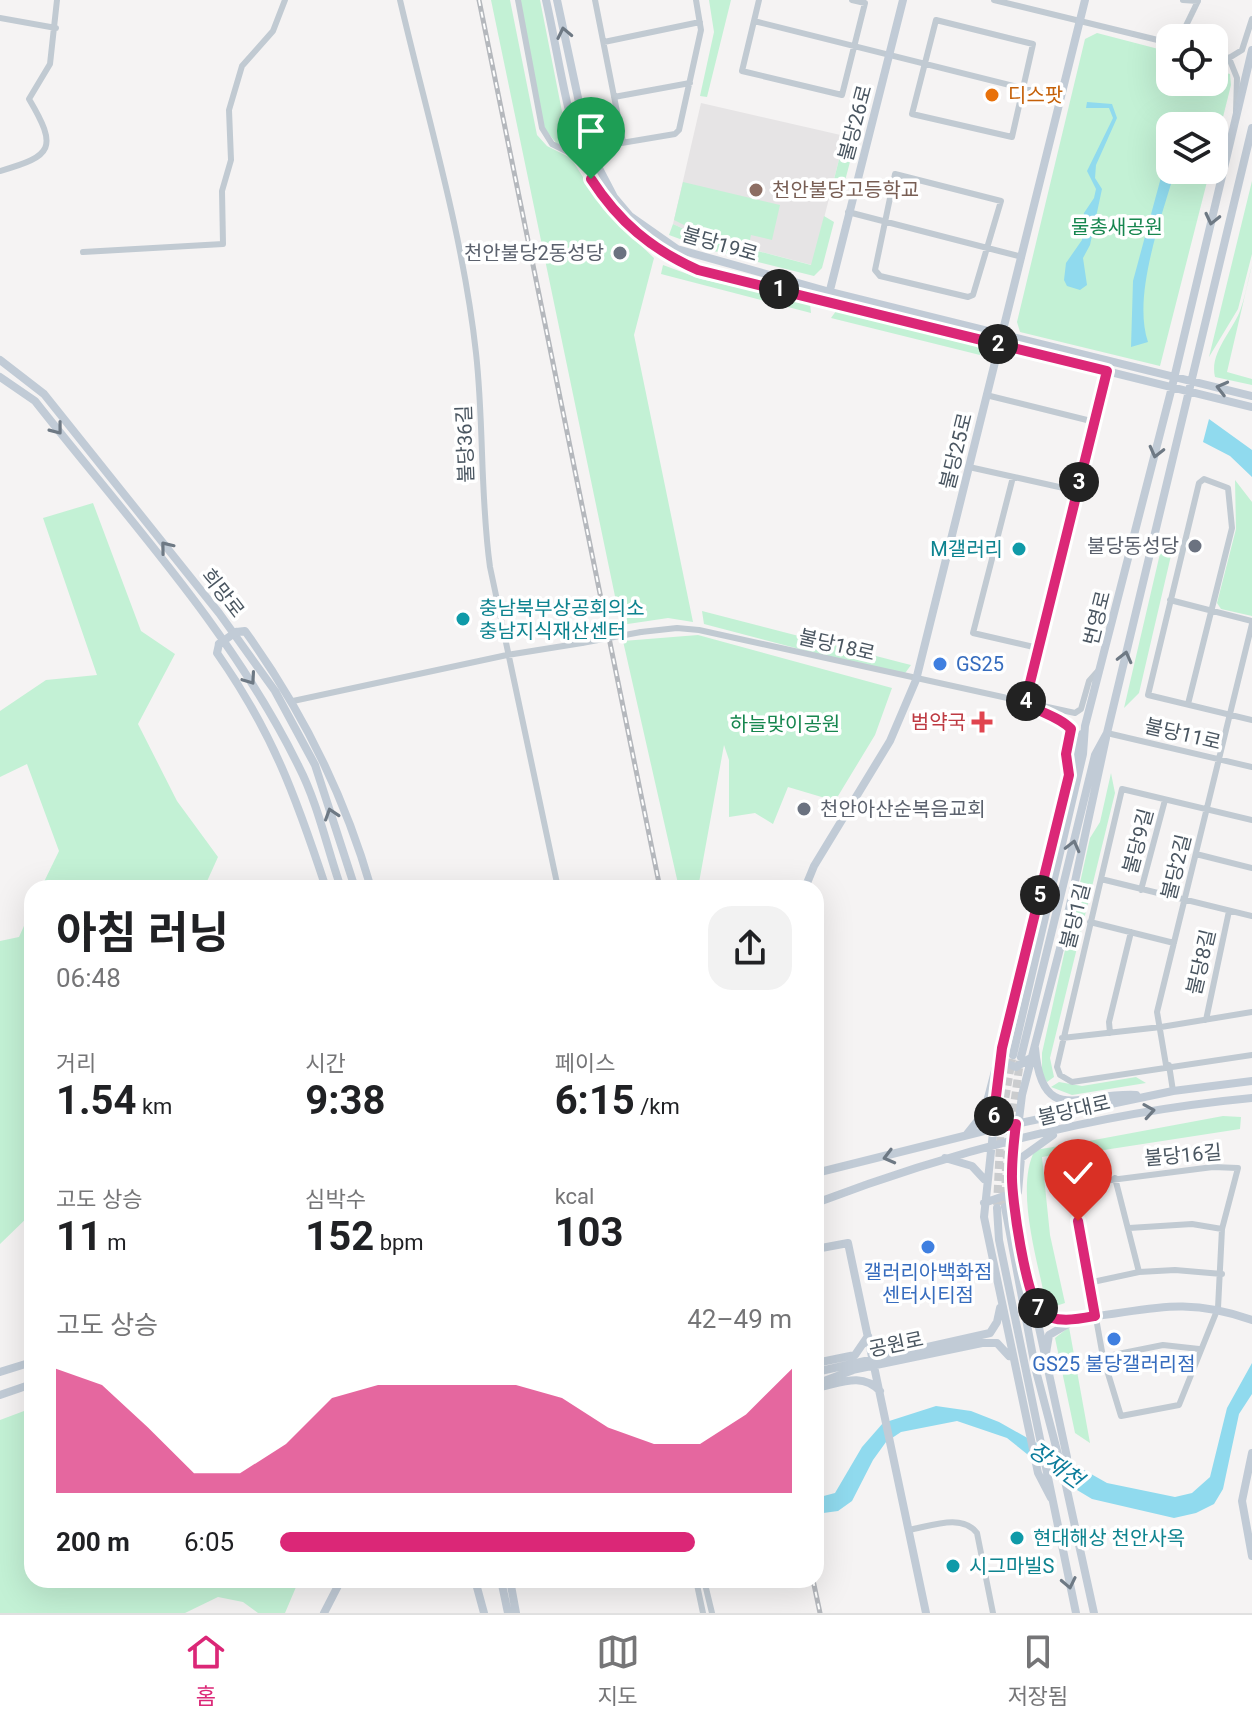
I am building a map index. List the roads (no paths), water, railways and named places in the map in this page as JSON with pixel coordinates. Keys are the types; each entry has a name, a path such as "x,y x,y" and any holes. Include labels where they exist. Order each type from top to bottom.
{"main road":[{"name":"불당19로","path":"546,0 584,150 630,216 667,245 828,297 1000,345 1252,407"},
{"name":"불당19로","path":"557,0 584,150"},
{"name":"불당26로","path":"828,297 903,0"},
{"name":"불당25로","path":"809,880 823,850 890,741 916,680 1085,0"},
{"name":"번영로","path":"1252,50 1172,387 1085,726 1083,754 1017,1056 1095,755 1107,733 1252,128"},
{"name":"불당19로","path":"828,297 1003,334 1252,396"},
{"name":"희망로","path":"0,360 44,394 219,613 275,691 315,765 352,880"},
{"path":"0,377 35,401 211,624 262,696 301,770 338,880"},
{"path":"323,880 289,778 251,702 217,653 219,644 236,632 245,631 293,701 328,765 368,880"},
{"path":"961,1137 975,1127 983,1114 1069,775 1085,726"},
{"path":"1065,1481 1067,1457 1032,1298 1012,1176 1014,1140 1107,733"},
{"path":"1035,1045 1037,1076 1051,1096 1068,1101 1149,1096"},
{"path":"1002,1048 1003,1059 1012,1066 1022,1066 1031,1055"},
{"path":"1002,1048 984,1203 1000,1300 1022,1402 1051,1498 1076,1613"},
{"name":"불당대로","path":"824,1171 992,1129 1173,1091 1252,1081"},
{"name":"불당대로","path":"824,1200 990,1145 1144,1112 1252,1098"},
{"path":"1017,1208 1021,1158 1049,1136 1073,1127"},
{"path":"944,1158 972,1166 985,1181"},
{"path":"984,1203 1004,1196 1012,1198 1017,1208"},
{"path":"1043,1475 999,1240 1001,1208 1046,1418 1068,1492 1094,1613"},
{"path":"824,1248 848,1243 926,1613"},
{"path":"1032,1298 1040,1312 1052,1319 1078,1319 1172,1304 1218,1308 1252,1320"},
{"path":"980,1340 995,1328 1000,1300"},
{"path":"1045,1362 1049,1335 1078,1319"},
{"path":"824,1365 855,1355 868,1335"},
{"path":"980,1340 1003,1346 1014,1365"},
{"name":"공원로","path":"824,1367 858,1365 980,1340"},
{"path":"0,1372 24,1364"},
{"name":"공원로","path":"824,1380 858,1365"},
{"path":"824,1383 857,1378 881,1391"},
{"path":"0,1395 24,1387"},
{"path":"1252,1453 1242,1501 1252,1556"},
{"path":"324,1613 337,1588"},
{"path":"477,1588 485,1613"},
{"path":"482,1588 485,1613"},
{"path":"503,1588 508,1613"},
{"path":"511,1588 516,1613"}],"street":[{"path":"0,171 32,163 43,154 47,138 29,99 50,64 57,0"},
{"path":"83,252 223,244 222,191 231,160 229,110 242,66 273,31 285,0"},
{"name":"불당36길","path":"400,0 456,238 476,351 485,529 507,655 556,880"},
{"path":"518,0 546,137 561,149 584,150 675,134 679,130 700,22 696,0"},
{"path":"595,0 623,142"},
{"path":"759,0 742,71 842,95 865,3 852,0"},
{"path":"994,0 1156,40"},
{"path":"1183,0 1198,2 1187,24"},
{"path":"0,18 56,28"},
{"path":"1236,115 1237,78 1229,58 1242,50 1252,19"},
{"path":"936,20 1033,44 1023,88 1012,137 912,114 936,20"},
{"path":"754,21 888,57 1062,98"},
{"path":"604,42 700,22"},
{"path":"614,97 690,83"},
{"path":"895,174 1001,201 977,291 968,297 880,276 875,264 884,222 895,174"},
{"path":"848,212 1023,257"},
{"path":"1025,703 1107,371"},
{"path":"986,395 1095,422"},
{"path":"969,467 1077,491"},
{"path":"1013,477 973,633 1038,648"},
{"path":"1188,704 1232,528 1228,488 1212,480 1199,483 1148,695 1252,720"},
{"path":"1170,600 1252,623"},
{"name":"불당2길","path":"1173,1091 1157,1012 1252,623"},
{"name":"불당18로","path":"293,701 507,655 677,628 699,630 1025,703"},
{"path":"1025,703 1075,713 1081,709 1089,681 1101,668"},
{"path":"1025,703 1047,718 1064,721 1071,729 1066,754 1069,775"},
{"name":"불당11로","path":"1107,733 1252,767"},
{"name":"불당1길","path":"1168,1065 1066,1080 1057,1067 1122,789 1252,820"},
{"name":"불당9길","path":"1141,890 1165,800"},
{"path":"1196,854 1252,868"},
{"name":"불당9길","path":"1101,879 1252,916"},
{"name":"불당8길","path":"1206,1020 1229,911"},
{"path":"1090,922 1174,943"},
{"path":"1110,1033 1109,1022 1131,932"},
{"name":"불당8길","path":"1062,1038 1161,1027 1252,1012"},
{"path":"1168,1065 1252,1055"},
{"name":"불당16길","path":"1213,1167 1238,1168 1222,1229 1218,1308 1179,1405 1121,1416 1103,1357 1073,1182 1115,1178 1213,1167"},
{"path":"1115,1178 1139,1272"},
{"path":"1129,1228 1192,1224 1222,1229"},
{"path":"1088,1283 1139,1272 1175,1270 1222,1274"},
{"path":"1103,1357 1163,1345 1199,1349"},
{"path":"909,1530 956,1522 971,1526 977,1533 993,1613"},
{"path":"698,1588 703,1613"},
{"path":"706,1588 712,1613"}],"water":[{"path":"1087,102 1112,104 1117,118 1096,165 1095,178 1102,189 1090,245 1083,258 1087,285 1080,290 1067,286 1064,280 1066,263 1082,240 1084,213 1094,198 1096,189 1087,171 1113,118 1109,108 1086,108"},
{"path":"1159,184 1171,184 1146,279 1144,323 1148,342 1131,347 1133,281"},
{"path":"1209,419 1252,450 1252,477 1230,456 1203,442"},
{"name":"장재천","path":"1252,1363 1252,1394 1239,1414 1223,1489 1214,1504 1196,1513 1174,1518 1092,1499 1057,1478 1007,1438 957,1421 901,1432 886,1442 852,1501 838,1511 824,1513 824,1496 835,1493 862,1447 883,1423 936,1406 971,1411 999,1422 1107,1483 1175,1497 1192,1493 1210,1477 1227,1408"}],"tunnel":[{"path":"997,1205 1001,1123 1012,1059"},
{"path":"1005,1207 1006,1164 1020,1061"}],"railway":[{"path":"479,0 658,880"},
{"path":"815,1588 820,1613"}],"place":[{"name":"디스팟","path":"992,95"},
{"name":"천안불당고등학교","path":"756,190"},
{"name":"천안불당2동성당","path":"620,253"},
{"name":"불당동성당","path":"1195,546"},
{"name":"M갤러리","path":"1019,549"},
{"name":"충남북부상공회의소 충남지식재산센터","path":"463,619"},
{"name":"GS25","path":"940,664"},
{"name":"범약국","path":"982,722"},
{"name":"천안아산순복음교회","path":"804,809"},
{"name":"갤러리아백화점 센터시티점","path":"928,1247"},
{"name":"GS25 불당갤러리점","path":"1114,1339"},
{"name":"현대해상 천안사옥","path":"1017,1538"},
{"name":"시그마빌S","path":"953,1566"}],"park label":[{"name":"물총새공원","path":"1117,227"},
{"name":"하늘맞이공원","path":"785,724"}]}
